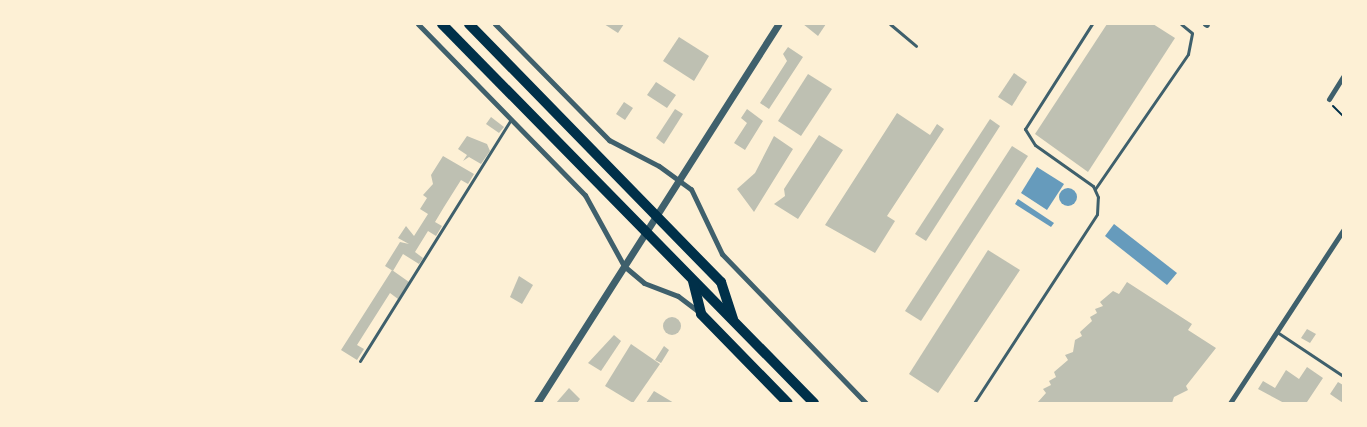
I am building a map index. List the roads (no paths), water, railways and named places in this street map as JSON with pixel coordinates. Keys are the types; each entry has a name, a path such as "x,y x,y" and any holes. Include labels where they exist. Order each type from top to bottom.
{"highway":[{"path":"442,24 814,403"},
{"path":"469,24 721,282 733,320"},
{"path":"693,280 700,314 788,403"}],"street":[{"path":"418,24 512,118 585,195 624,266 644,283 678,296 700,314"},
{"path":"495,24 609,140 678,178 700,201 708,231 722,254 866,403"},
{"path":"537,403 655,214 778,24"},
{"path":"1329,98 1343,77"},
{"path":"1230,403 1343,230"}],"lane":[{"path":"890,24 916,46"},
{"path":"1092,24 1025,129 1035,145 1094,190"},
{"path":"974,403 1097,214 1094,190 1188,54 1192,33 1181,24"},
{"path":"360,361 512,118"},
{"path":"1277,332 1343,376"}],"water":[{"path":"1037,167 1064,184 1047,210 1021,193"},
{"path":"1064,188 1072,188 1077,193 1075,204 1064,206 1059,201 1059,193"},
{"path":"1018,199 1054,223 1051,227 1015,204"},
{"path":"1114,224 1177,273 1167,285 1105,236"}]}
